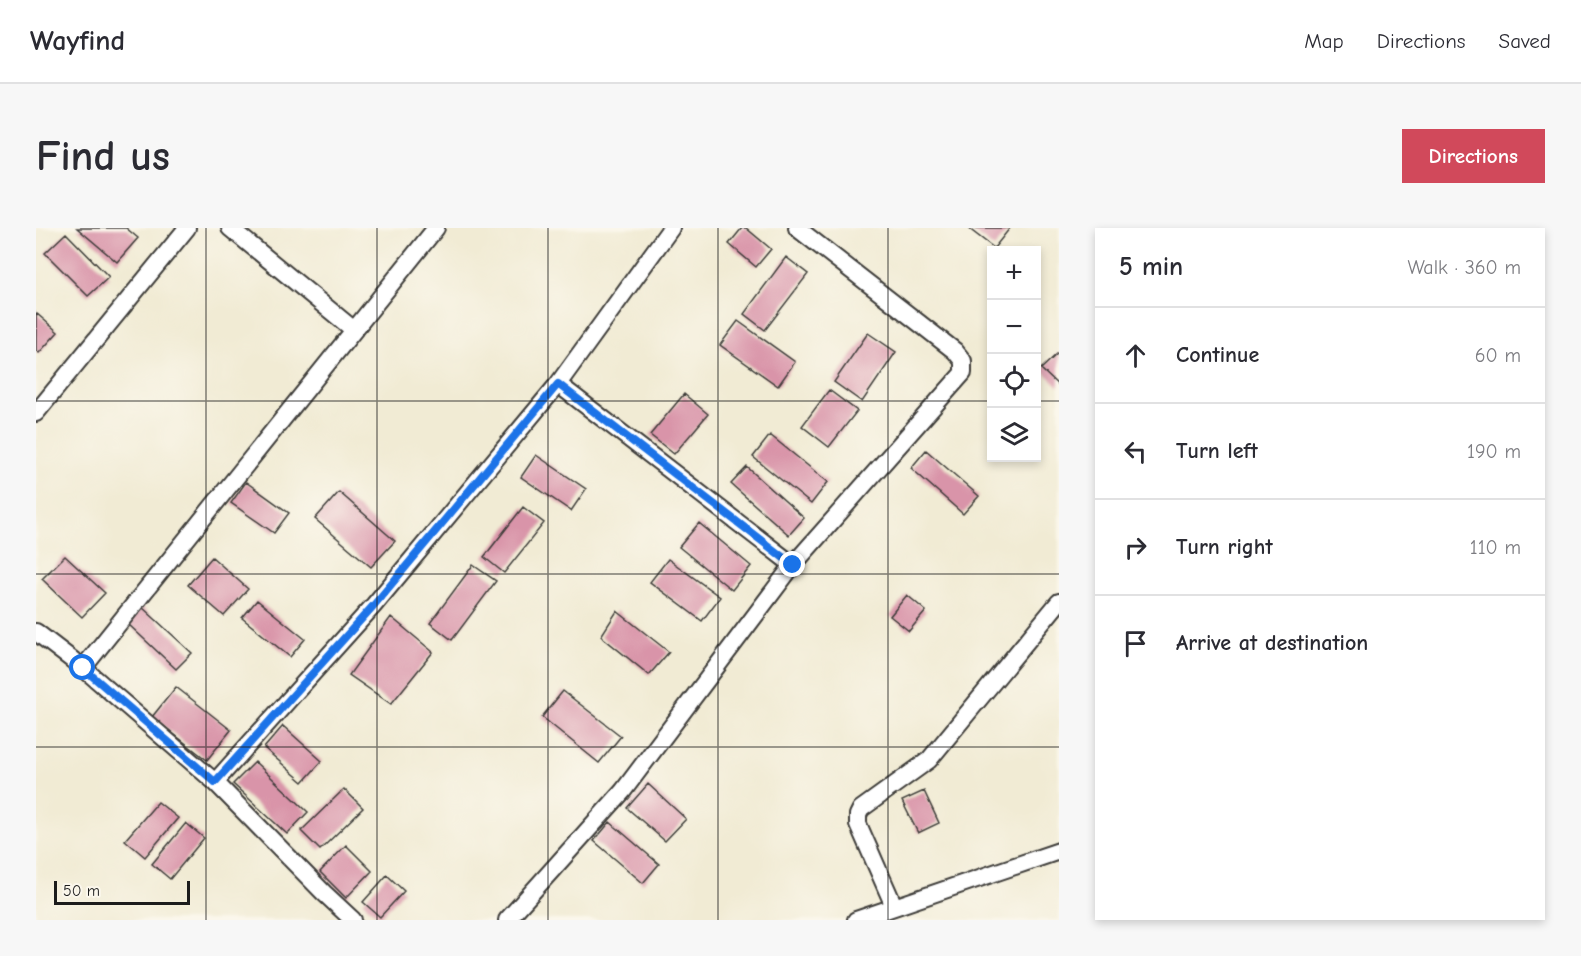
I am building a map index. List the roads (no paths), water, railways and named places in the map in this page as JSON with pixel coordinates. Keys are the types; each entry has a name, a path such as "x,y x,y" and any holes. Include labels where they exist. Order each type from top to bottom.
{"street":[{"path":"36,413 186,228"},
{"path":"230,228 354,330"},
{"path":"83,668 436,228"},
{"path":"215,782 374,605 558,384 671,228"},
{"path":"507,920 623,791 793,565 963,373 963,361 955,351 797,228"},
{"path":"558,384 793,565"},
{"path":"894,906 858,824 861,809 929,760 1059,602"},
{"path":"36,632 83,668 215,782 353,920"},
{"path":"856,920 1059,851"}]}
